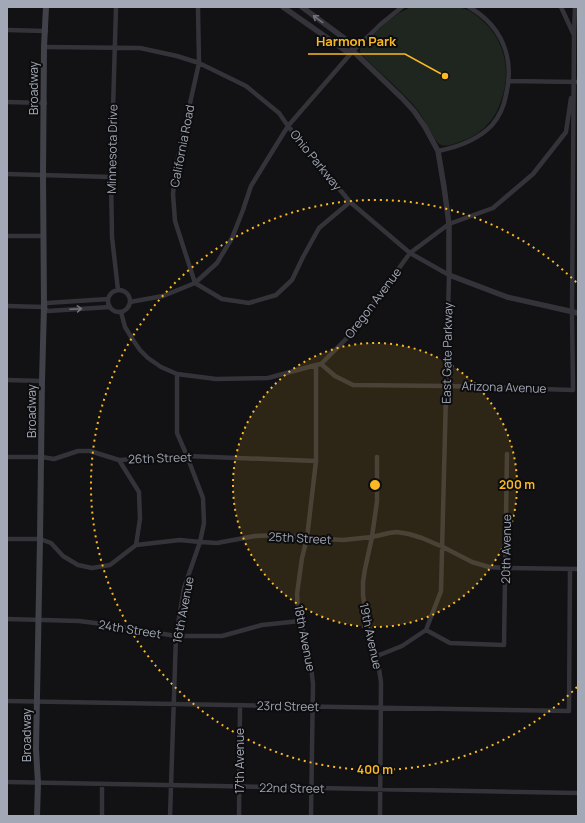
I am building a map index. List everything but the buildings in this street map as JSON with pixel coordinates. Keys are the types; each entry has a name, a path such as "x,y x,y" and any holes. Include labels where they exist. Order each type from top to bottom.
{"main road":[{"name":"Broadway","path":"37,816 38,783 36,749 42,457 44,307 44,47 46,7"}],"street":[{"name":"Minnesota Drive","path":"116,7 111,177 112,238 118,290"},
{"name":"California Road","path":"195,283 175,221 173,194 176,166 199,63 198,7"},
{"name":"East Gate Parkway","path":"283,7 346,52 353,51"},
{"name":"East Gate Parkway","path":"303,7 352,44 353,51 414,111 425,127 438,152 449,224 443,547 441,591 426,630"},
{"path":"130,302 163,296 195,283 217,263 232,238 251,186 288,126 353,51 381,24 402,7"},
{"path":"438,152 469,142 492,125 497,119 503,106 508,89 509,67 507,55 499,35 486,19 469,7"},
{"path":"561,7 574,33"},
{"path":"575,7 575,313"},
{"path":"7,30 46,31"},
{"name":"Ohio Parkway","path":"44,47 140,48 177,56 199,63 246,86 279,113 350,202 410,253 449,275 506,297 575,313"},
{"path":"508,81 576,82"},
{"name":"Oregon Avenue","path":"318,364 352,332 410,253 449,224 493,208 533,174 566,132 576,82"},
{"path":"7,102 44,103"},
{"path":"7,174 111,177"},
{"path":"195,283 222,299 250,303 276,296 292,280 303,256 319,228 350,202"},
{"path":"7,236 44,236"},
{"path":"118,290 127,293 130,302 127,309 121,312 114,312 108,304 108,299 111,293 118,290"},
{"path":"44,307 47,303 108,299"},
{"path":"7,306 44,307 48,311 110,307"},
{"path":"121,312 126,327 140,350 161,367 177,374 216,379 268,378 318,364"},
{"name":"Arizona Avenue","path":"318,364 335,376 353,385 573,390 575,313"},
{"name":"18th Avenue","path":"311,816 313,684 311,666 298,610 297,594 316,461 318,364"},
{"name":"16th Avenue","path":"170,816 176,636 184,588 200,542 204,523 203,498 177,433 177,374"},
{"path":"7,380 42,381"},
{"name":"26th Street","path":"7,457 42,457 54,459 78,451 90,452 119,460 187,456 316,461"},
{"name":"20th Avenue","path":"426,630 450,644 504,645 507,454"},
{"name":"19th Avenue","path":"377,457 377,501 372,537 365,569 363,595 377,656 381,682 380,816"},
{"path":"7,539 40,539 51,543 63,556 78,565 92,568 110,565 136,545 140,519 139,492 119,460"},
{"name":"25th Street","path":"136,545 180,540 217,543 255,536 280,535 343,540 372,537 397,532 422,538 472,562 489,567 578,569"},
{"name":"23rd Street","path":"7,701 570,711 570,569"},
{"name":"24th Street","path":"7,619 79,621 176,636 222,636 262,625 300,621"},
{"path":"377,656 402,646 426,630"},
{"name":"17th Avenue","path":"239,816 240,705"},
{"name":"22nd Street","path":"7,782 578,793"},
{"path":"102,784 102,816"}],"shaded area":[{"path":"411,7 460,7 469,10 480,18 492,31 502,49 505,59 506,80 497,111 492,120 481,131 454,144 439,144 416,108 360,52 360,49 364,43 388,21"}],"place":[{"name":"Harmon Park","path":"445,76"}]}
